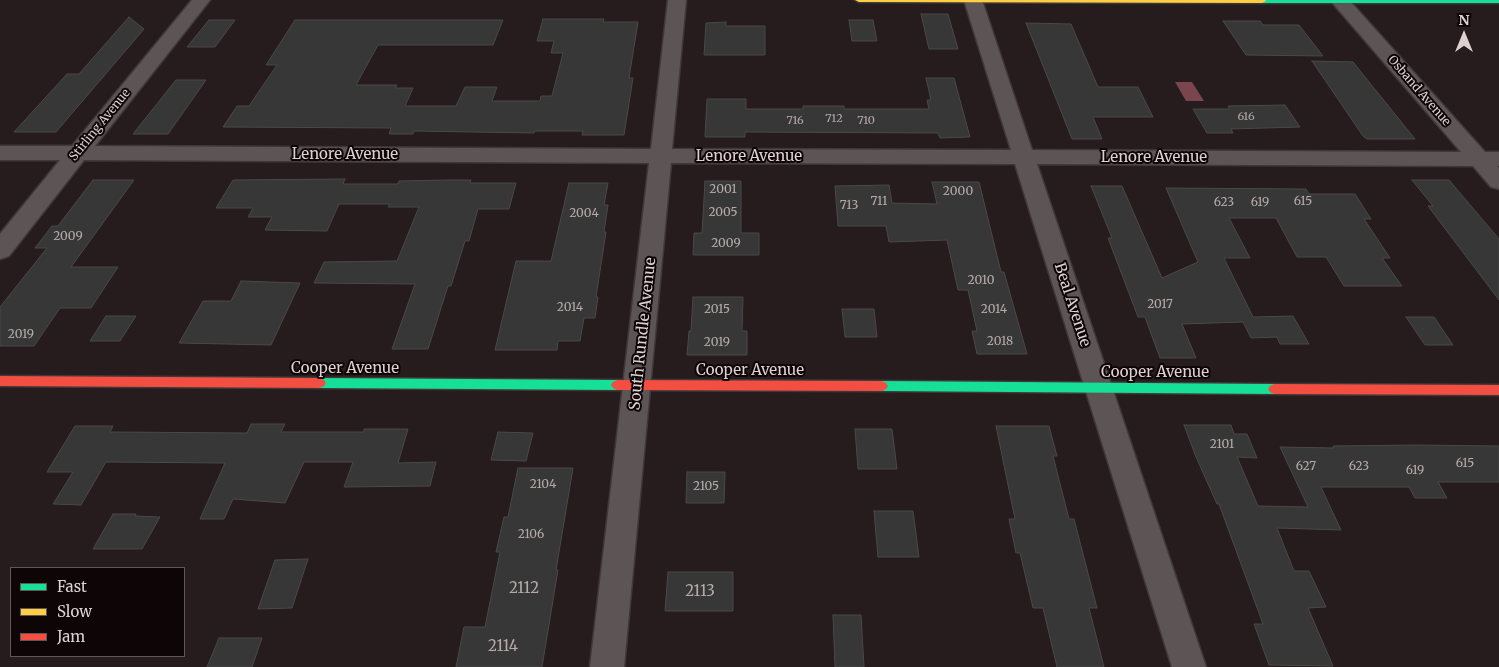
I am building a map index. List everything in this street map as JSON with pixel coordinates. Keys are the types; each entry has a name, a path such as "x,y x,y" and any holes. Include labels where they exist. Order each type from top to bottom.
{"street":[{"name":"Stirling Avenue","path":"0,250 201,0"},
{"name":"South Rundle Avenue","path":"607,667 677,0"},
{"path":"859,0 1499,1"},
{"name":"Beal Avenue","path":"973,0 1189,667"},
{"name":"Osband Avenue","path":"1340,0 1489,159 1499,182"},
{"name":"Lenore Avenue","path":"0,153 1489,159"},
{"name":"Cooper Avenue","path":"0,381 1499,390"}],"shaded area":[{"path":"1175,82 1192,82 1204,101 1186,101"}],"building":[{"path":"921,14 948,14 958,49 929,49"},
{"path":"129,17 144,29 56,132 14,132 67,74 79,74"},
{"path":"543,19 604,19 603,22 638,22 629,78 633,78 624,135 582,135 583,131 535,131 534,133 414,131 413,134 389,134 391,128 223,127 237,106 249,106 277,65 266,65 295,20 503,20 493,45 378,45 356,85 397,85 395,88 413,88 405,106 456,106 465,87 497,87 492,101 540,101 541,96 552,96 563,53 551,53 554,41 537,41"},
{"path":"209,20 235,20 215,47 187,47"},
{"path":"849,20 873,20 877,41 852,41"},
{"path":"1223,21 1260,21 1263,25 1299,25 1323,56 1246,55"},
{"path":"726,22 726,26 765,26 765,55 704,55 706,23"},
{"path":"1026,23 1071,24 1098,87 1138,87 1153,117 1093,117 1102,139 1072,139"},
{"path":"1312,61 1353,62 1415,139 1367,139 1363,136"},
{"path":"926,78 954,78 970,137 940,138 938,133 745,132 745,137 705,137 707,99 746,99 746,109 803,109 803,106 844,106 844,109 929,109 927,100 931,100"},
{"path":"176,80 206,80 168,134 133,134"},
{"path":"1285,105 1300,127 1231,129 1233,133 1207,133 1193,109 1230,109 1228,106"},
{"path":"345,179 343,184 398,184 399,181 448,180 471,180 470,183 516,183 509,209 478,209 469,241 465,241 451,286 448,286 428,349 392,349 415,284 314,283 324,262 397,261 419,207 388,207 390,204 339,204 327,231 265,230 272,217 248,217 253,208 216,208 233,180"},
{"path":"93,180 134,180 71,267 118,267 91,308 60,308 34,346 0,346 0,307 47,248 35,248 52,226 58,226"},
{"path":"1412,180 1449,180 1499,239 1499,300 1428,206 1433,206"},
{"path":"705,181 741,181 741,233 759,233 759,255 693,255 694,233 702,233"},
{"path":"932,182 979,182 1001,272 1004,272 1027,354 977,354 972,331 977,331 968,290 958,290 947,240 889,242 886,226 838,226 835,186 889,185 892,203 937,204"},
{"path":"569,183 608,183 604,205 608,205 604,232 606,232 596,297 598,297 595,318 584,318 580,341 558,341 557,350 495,350 516,261 551,261"},
{"path":"1091,186 1122,186 1162,278 1198,262 1166,188 1306,189 1309,194 1355,194 1371,219 1364,219 1390,258 1382,258 1402,286 1344,286 1326,257 1297,257 1276,218 1229,218 1250,258 1224,258 1253,317 1293,316 1309,344 1280,344 1277,337 1251,338 1243,322 1182,324 1196,358 1160,358 1145,317 1138,317 1108,238 1112,238"},
{"path":"241,281 300,283 271,345 179,343 203,301 231,301"},
{"path":"693,297 743,297 742,331 747,331 747,355 687,355 689,331 691,331"},
{"path":"842,309 874,309 877,337 845,337"},
{"path":"106,316 136,316 120,341 90,341"},
{"path":"1406,317 1434,317 1453,345 1425,345"},
{"path":"251,424 285,424 281,432 364,432 364,429 408,429 398,463 436,462 430,486 344,487 353,462 304,462 285,503 233,499 224,519 200,519 225,463 106,462 81,505 53,504 73,472 47,472 75,426 113,426 110,432 247,433"},
{"path":"1184,425 1231,425 1234,434 1247,434 1257,458 1237,457 1258,506 1308,507 1280,447 1499,446 1499,482 1438,482 1447,498 1415,498 1409,487 1321,487 1341,530 1277,528 1294,571 1309,571 1326,607 1308,608 1333,666 1269,665 1254,624 1263,624 1219,504 1217,504 1196,457"},
{"path":"996,426 1049,426 1057,456 1053,456 1069,519 1074,519 1097,608 1089,608 1104,667 1057,667 1043,608 1033,608 1020,553 1016,553 1009,519 1015,519"},
{"path":"855,429 892,429 897,469 858,469"},
{"path":"498,432 533,433 526,461 491,460"},
{"path":"518,468 573,468 542,667 456,667 464,627 485,627 500,552 496,552 504,517 508,517"},
{"path":"687,472 725,472 724,503 686,503"},
{"path":"874,511 913,511 919,557 878,557"},
{"path":"113,514 160,517 142,549 93,549"},
{"path":"308,559 292,608 258,609 275,560"},
{"path":"668,572 733,572 733,611 665,611"},
{"path":"833,615 861,615 864,667 835,667"},
{"path":"219,638 262,638 252,667 207,667"}],"traffic: fast":[{"path":"1262,1 1499,1"},
{"path":"320,383 617,385"},
{"path":"882,386 1274,389"}],"traffic: slow":[{"path":"859,0 1262,1"}],"traffic: jam":[{"path":"0,381 320,383"},
{"path":"617,385 882,386"},
{"path":"1274,389 1499,390"}]}
